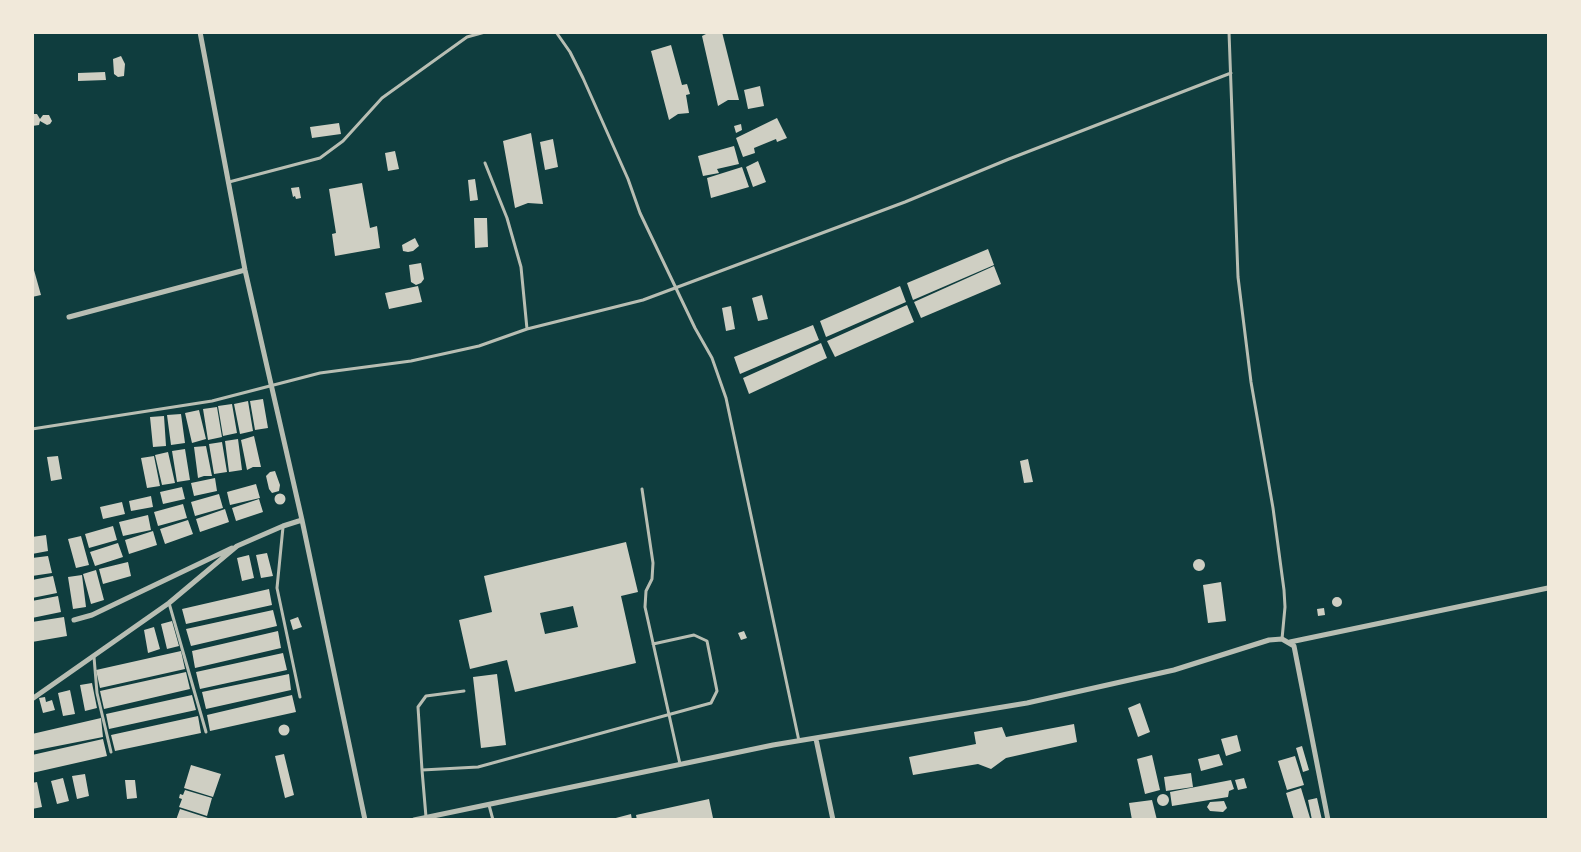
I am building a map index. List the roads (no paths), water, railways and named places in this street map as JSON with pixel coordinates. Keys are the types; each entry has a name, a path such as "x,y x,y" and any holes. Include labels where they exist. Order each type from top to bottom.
{"street":[{"path":"200,32 245,270 302,520 365,820"},
{"path":"69,317 245,270"},
{"path":"74,620 100,611 169,579 214,555 302,520"},
{"path":"32,699 169,603 237,546"},
{"path":"1290,642 1548,588"},
{"path":"414,820 772,745 1027,703 1174,670 1269,640 1282,639 1294,646 1328,820"},
{"path":"816,739 833,820"}],"lane":[{"path":"229,182 320,158 343,141 382,98 467,37 485,32"},
{"path":"556,32 570,52 583,78 628,179 640,213 712,358 726,398 799,742"},
{"path":"1229,32 1238,277 1251,382 1273,508 1284,590 1285,607 1282,639"},
{"path":"32,429 212,401 320,373 411,361 479,346 527,329 643,300 905,202 1009,159 1230,73"},
{"path":"484,163 507,218 521,267 527,329"},
{"path":"642,489 653,563 652,579 646,591 645,607 680,765"},
{"path":"283,526 277,588 300,697"},
{"path":"169,603 206,732"},
{"path":"422,770 478,767 711,704 717,691 707,641 694,635 653,644"},
{"path":"94,657 97,693 111,752"},
{"path":"426,817 418,707 426,696 464,691"},
{"path":"488,805 493,820"}]}
